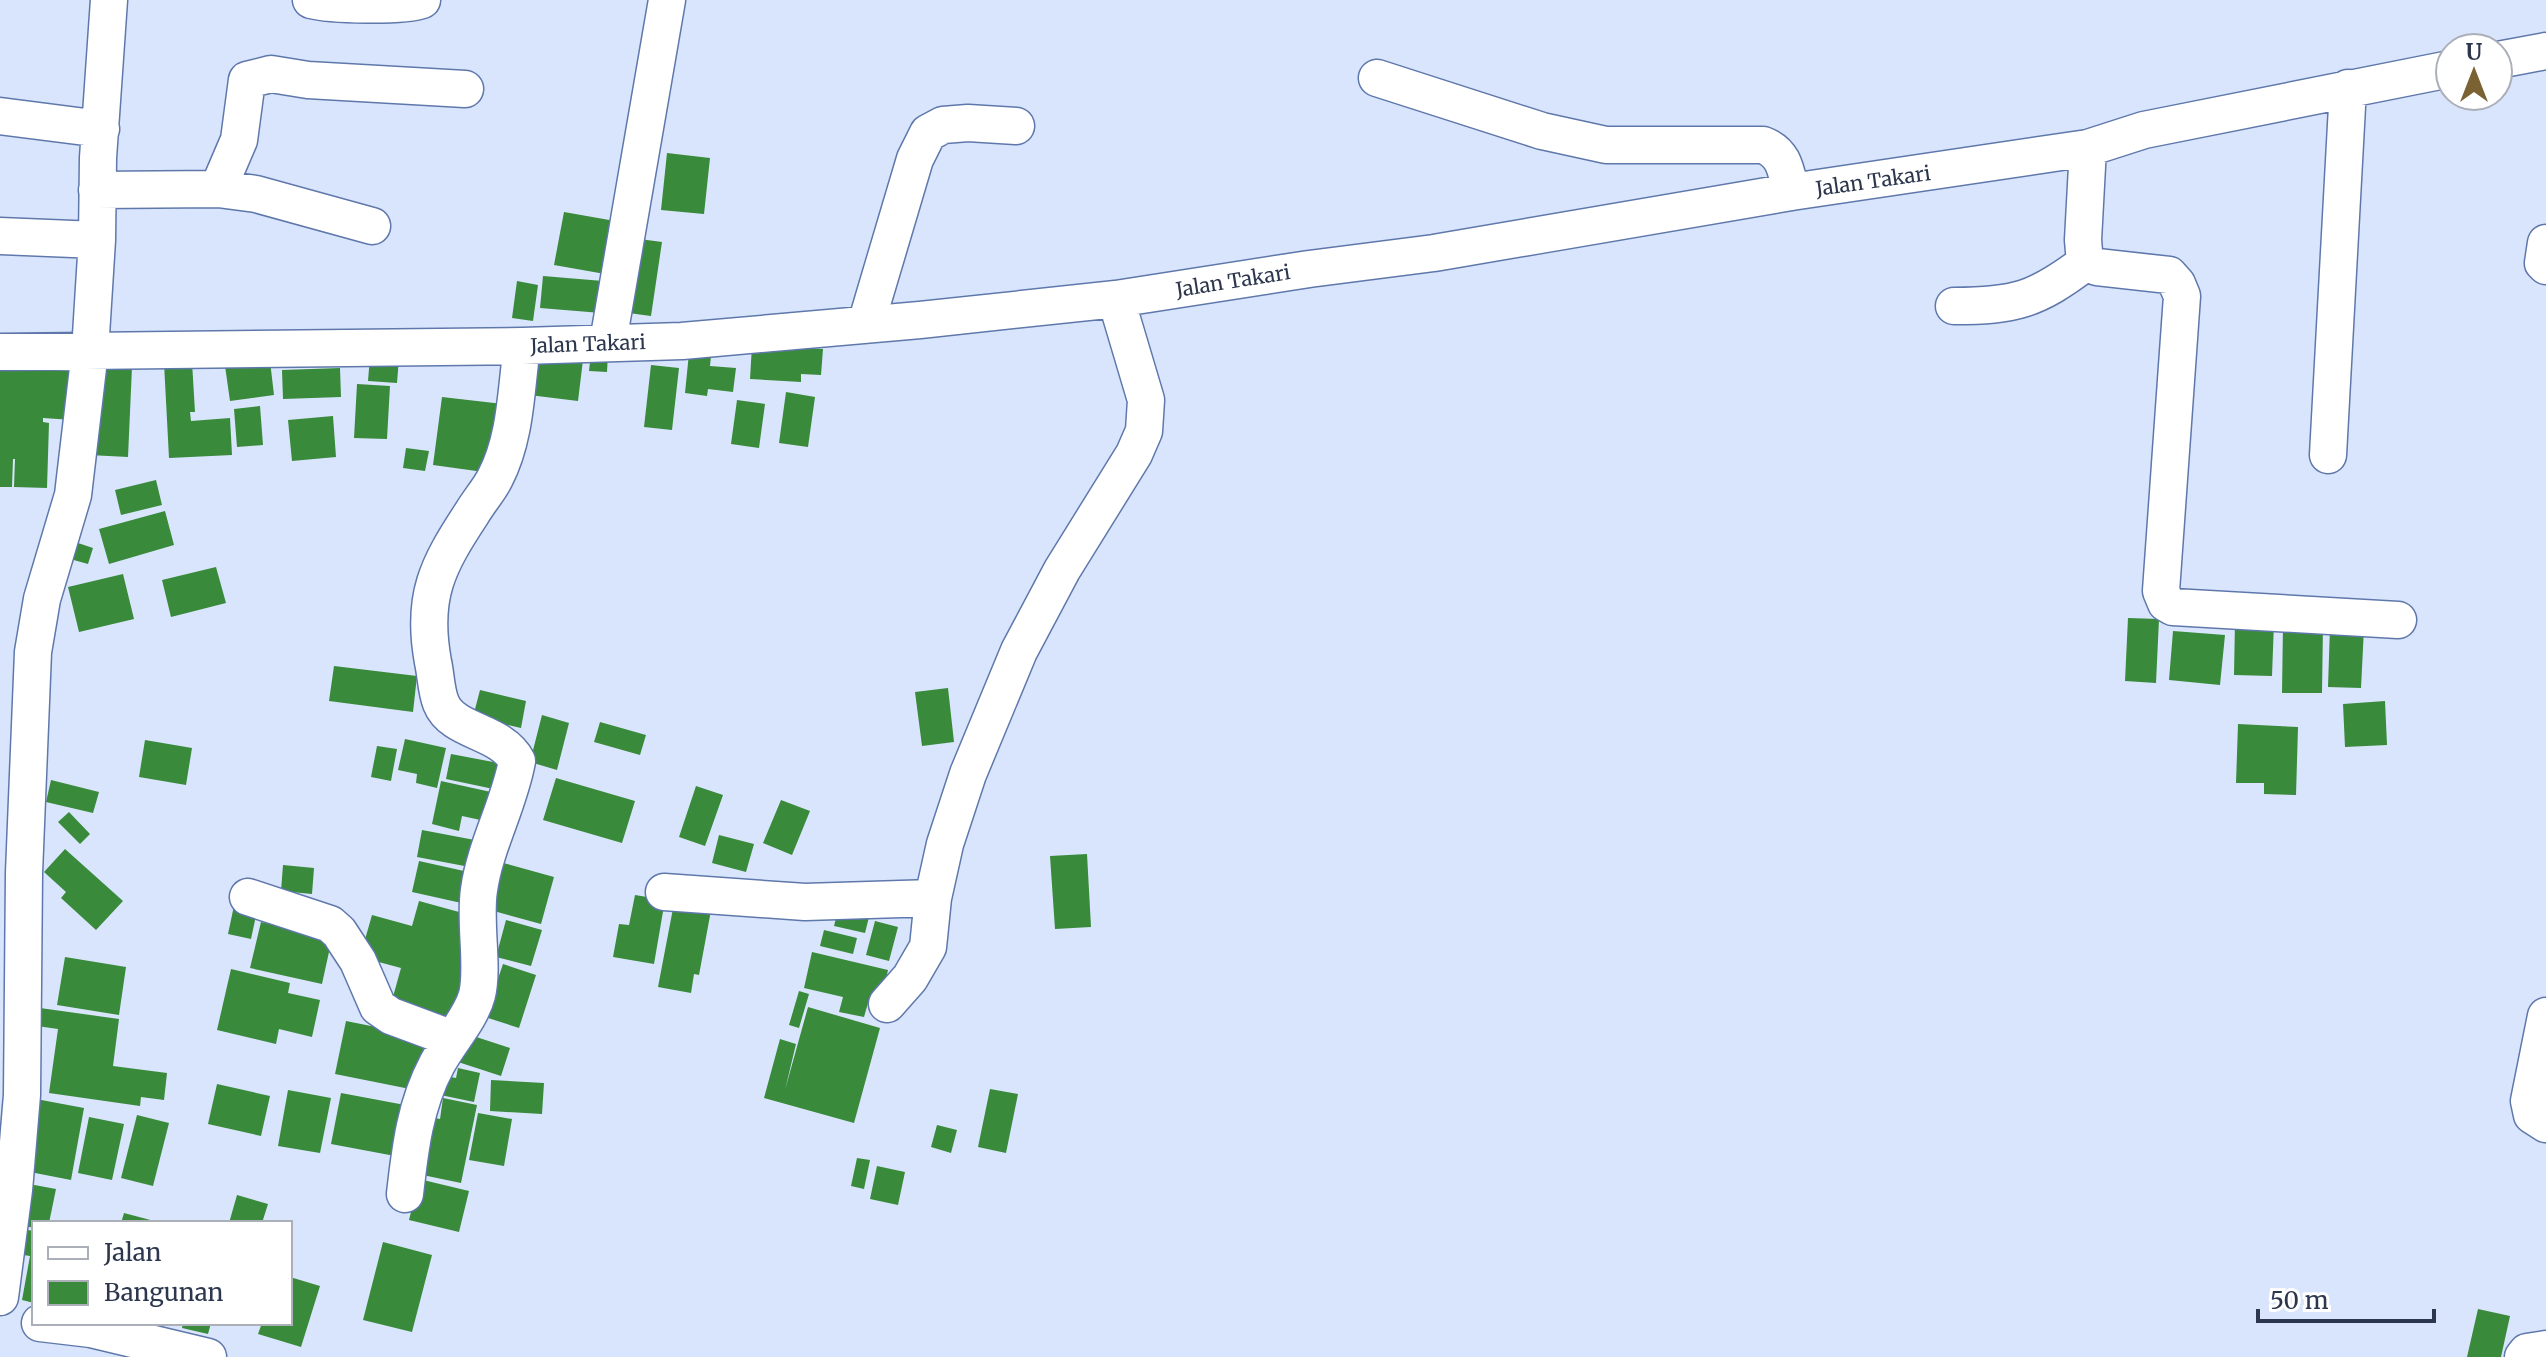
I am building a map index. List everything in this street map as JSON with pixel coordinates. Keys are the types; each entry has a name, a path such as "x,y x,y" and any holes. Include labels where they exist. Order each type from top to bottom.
{"street":[{"path":"0,1297 14,1190 11,1094 33,652 42,599 73,495 90,351 109,0"},
{"path":"311,0 324,3 414,3 422,0"},
{"path":"608,342 667,0"},
{"path":"2514,57 2546,51"},
{"name":"Jalan Takari","path":"0,352 522,346 682,341 1116,299 1434,253 1791,192 2088,148 2144,130 2434,72"},
{"path":"218,189 239,140 247,80 271,74 308,80 465,89"},
{"path":"1377,78 1542,131 1606,145 1763,145 1772,148 1783,160 1791,192"},
{"path":"2328,455 2348,88"},
{"path":"0,116 101,129"},
{"path":"866,324 915,159 928,133 943,125 968,123 1016,126"},
{"path":"2085,263 2083,240 2088,148"},
{"path":"97,190 218,189 256,194 372,226"},
{"path":"0,236 97,240"},
{"path":"2546,243 2543,263 2546,266"},
{"path":"1954,306 1987,306 2026,300 2061,281 2085,263"},
{"path":"2085,263 2169,275 2182,296 2161,591 2166,603 2173,607 2398,620"},
{"path":"887,1004 910,978 928,947 933,898 945,844 968,774 1019,651 1062,570 1134,454 1144,431 1146,400 1116,299"},
{"path":"405,1194 411,1140 421,1097 476,997 478,892 483,866 513,785 517,761 507,745 446,712 441,702 428,632 428,608 433,585 453,543 496,477 511,435 522,346"},
{"path":"664,892 805,902 933,898"},
{"path":"248,897 330,924 358,961 378,1007 391,1016 453,1039"},
{"path":"2546,1016 2529,1101 2532,1115 2546,1124"},
{"path":"0,1319 32,1322"},
{"path":"55,1325 91,1329 208,1357"},
{"path":"2523,1357 2527,1352 2546,1349"}],"building":[{"path":"667,153 710,158 704,214 661,210"},
{"path":"564,212 615,221 605,274 554,265"},
{"path":"632,238 662,242 651,316 621,312"},
{"path":"543,276 603,281 601,313 540,308"},
{"path":"517,281 538,285 533,321 512,318"},
{"path":"752,345 823,349 821,375 801,374 801,382 750,379"},
{"path":"591,352 608,353 607,372 589,371"},
{"path":"689,353 711,356 710,366 736,368 733,392 708,389 707,396 685,393"},
{"path":"534,354 583,360 578,401 529,395"},
{"path":"370,356 399,358 397,383 368,381"},
{"path":"0,359 45,361 45,370 75,371 73,420 43,418 43,422 49,423 47,488 14,487 15,459 12,487 0,487"},
{"path":"270,361 274,395 230,401 225,366"},
{"path":"192,362 195,412 190,412 191,421 230,418 232,455 169,458 164,363"},
{"path":"95,365 132,367 128,457 89,455"},
{"path":"651,365 679,368 672,430 644,427"},
{"path":"340,368 341,397 283,399 282,370"},
{"path":"357,384 390,386 387,439 354,438"},
{"path":"786,392 815,397 808,447 779,443"},
{"path":"442,397 503,404 491,473 433,465"},
{"path":"737,400 765,404 759,448 731,444"},
{"path":"260,406 263,445 237,447 234,409"},
{"path":"333,416 336,457 292,461 288,420"},
{"path":"406,448 429,451 425,471 403,468"},
{"path":"156,480 162,505 121,515 115,490"},
{"path":"165,511 174,545 109,564 99,529"},
{"path":"69,540 93,548 88,564 63,557"},
{"path":"216,567 226,603 171,617 162,580"},
{"path":"123,574 134,619 79,632 68,587"},
{"path":"2128,618 2159,619 2156,683 2125,681"},
{"path":"2235,621 2274,622 2272,676 2234,675"},
{"path":"2283,624 2323,624 2322,693 2282,693"},
{"path":"2330,627 2364,628 2361,688 2328,687"},
{"path":"2173,631 2225,635 2220,685 2169,680"},
{"path":"334,666 417,676 413,712 329,701"},
{"path":"948,688 954,742 922,746 915,692"},
{"path":"480,690 526,701 521,728 473,717"},
{"path":"2385,701 2387,745 2345,747 2343,704"},
{"path":"542,715 569,723 557,770 530,762"},
{"path":"600,722 646,735 640,755 594,742"},
{"path":"2238,724 2298,727 2296,795 2264,794 2264,783 2236,783"},
{"path":"405,739 446,748 437,788 416,783 417,774 398,770"},
{"path":"145,740 192,748 186,785 139,777"},
{"path":"377,746 397,749 391,781 371,777"},
{"path":"451,754 509,765 503,791 446,779"},
{"path":"556,778 635,801 622,843 543,820"},
{"path":"51,780 99,792 93,813 46,802"},
{"path":"441,781 491,792 485,821 462,816 459,831 432,824"},
{"path":"696,786 723,795 705,846 679,837"},
{"path":"781,800 810,811 792,855 763,843"},
{"path":"69,812 90,834 80,844 58,822"},
{"path":"422,830 480,841 475,868 417,857"},
{"path":"719,835 754,844 746,872 712,863"},
{"path":"65,849 123,901 96,930 61,898 66,892 44,872"},
{"path":"1087,854 1091,927 1055,929 1050,856"},
{"path":"419,861 473,873 466,904 412,892"},
{"path":"496,861 554,877 541,924 483,908"},
{"path":"283,865 314,868 312,894 281,891"},
{"path":"635,895 665,900 654,964 613,957 619,924 629,925"},
{"path":"675,898 712,905 699,975 694,974 691,993 658,987"},
{"path":"235,901 258,906 251,939 228,934"},
{"path":"419,901 470,915 475,943 454,1021 391,1004 401,968 360,957 372,915 412,926"},
{"path":"839,906 870,913 865,933 834,926"},
{"path":"506,920 542,930 531,966 496,957"},
{"path":"875,921 898,927 889,961 866,955"},
{"path":"261,922 332,938 322,984 250,968"},
{"path":"824,930 857,938 853,954 820,946"},
{"path":"812,952 888,970 880,1006 868,1003 864,1017 839,1012 843,997 804,988"},
{"path":"65,957 126,967 119,1015 57,1005"},
{"path":"503,964 536,975 519,1028 485,1017"},
{"path":"231,969 290,983 288,993 320,1000 312,1037 279,1029 276,1044 217,1030"},
{"path":"799,991 809,994 799,1028 789,1025"},
{"path":"808,1007 880,1028 854,1123 764,1098 780,1039 796,1044 785,1090"},
{"path":"40,1008 119,1019 113,1066 167,1073 164,1100 141,1097 140,1106 49,1093 58,1029 37,1026"},
{"path":"346,1021 426,1037 415,1090 335,1074"},
{"path":"464,1033 510,1048 501,1076 455,1061"},
{"path":"458,1068 480,1073 474,1102 431,1093 435,1074 456,1078"},
{"path":"491,1080 544,1083 542,1114 490,1111"},
{"path":"217,1084 270,1096 261,1136 208,1124"},
{"path":"990,1089 1018,1094 1006,1153 978,1147"},
{"path":"288,1090 331,1098 320,1153 278,1146"},
{"path":"341,1093 405,1105 395,1156 331,1144"},
{"path":"443,1098 477,1105 461,1183 413,1173 425,1116 440,1119"},
{"path":"36,1099 84,1108 71,1180 30,1172 38,1133 29,1132"},
{"path":"478,1113 512,1119 504,1166 469,1160"},
{"path":"137,1115 169,1123 153,1186 121,1178"},
{"path":"89,1117 124,1124 112,1180 78,1173"},
{"path":"937,1125 957,1130 951,1153 931,1147"},
{"path":"857,1158 870,1160 864,1189 851,1186"},
{"path":"877,1166 905,1172 898,1205 870,1199"},
{"path":"419,1179 469,1191 459,1232 409,1220"},
{"path":"29,1184 56,1189 49,1221 32,1221 32,1228 21,1225"},
{"path":"237,1195 268,1204 263,1221 230,1221"},
{"path":"124,1213 154,1221 122,1221"},
{"path":"22,1229 32,1231 32,1302 22,1300 30,1256 17,1254"},
{"path":"383,1242 432,1255 412,1332 363,1320"},
{"path":"292,1278 320,1286 301,1347 258,1334 261,1325 292,1325"},
{"path":"2478,1309 2510,1316 2501,1357 2467,1357"},
{"path":"183,1325 210,1325 208,1334 182,1328"}]}
